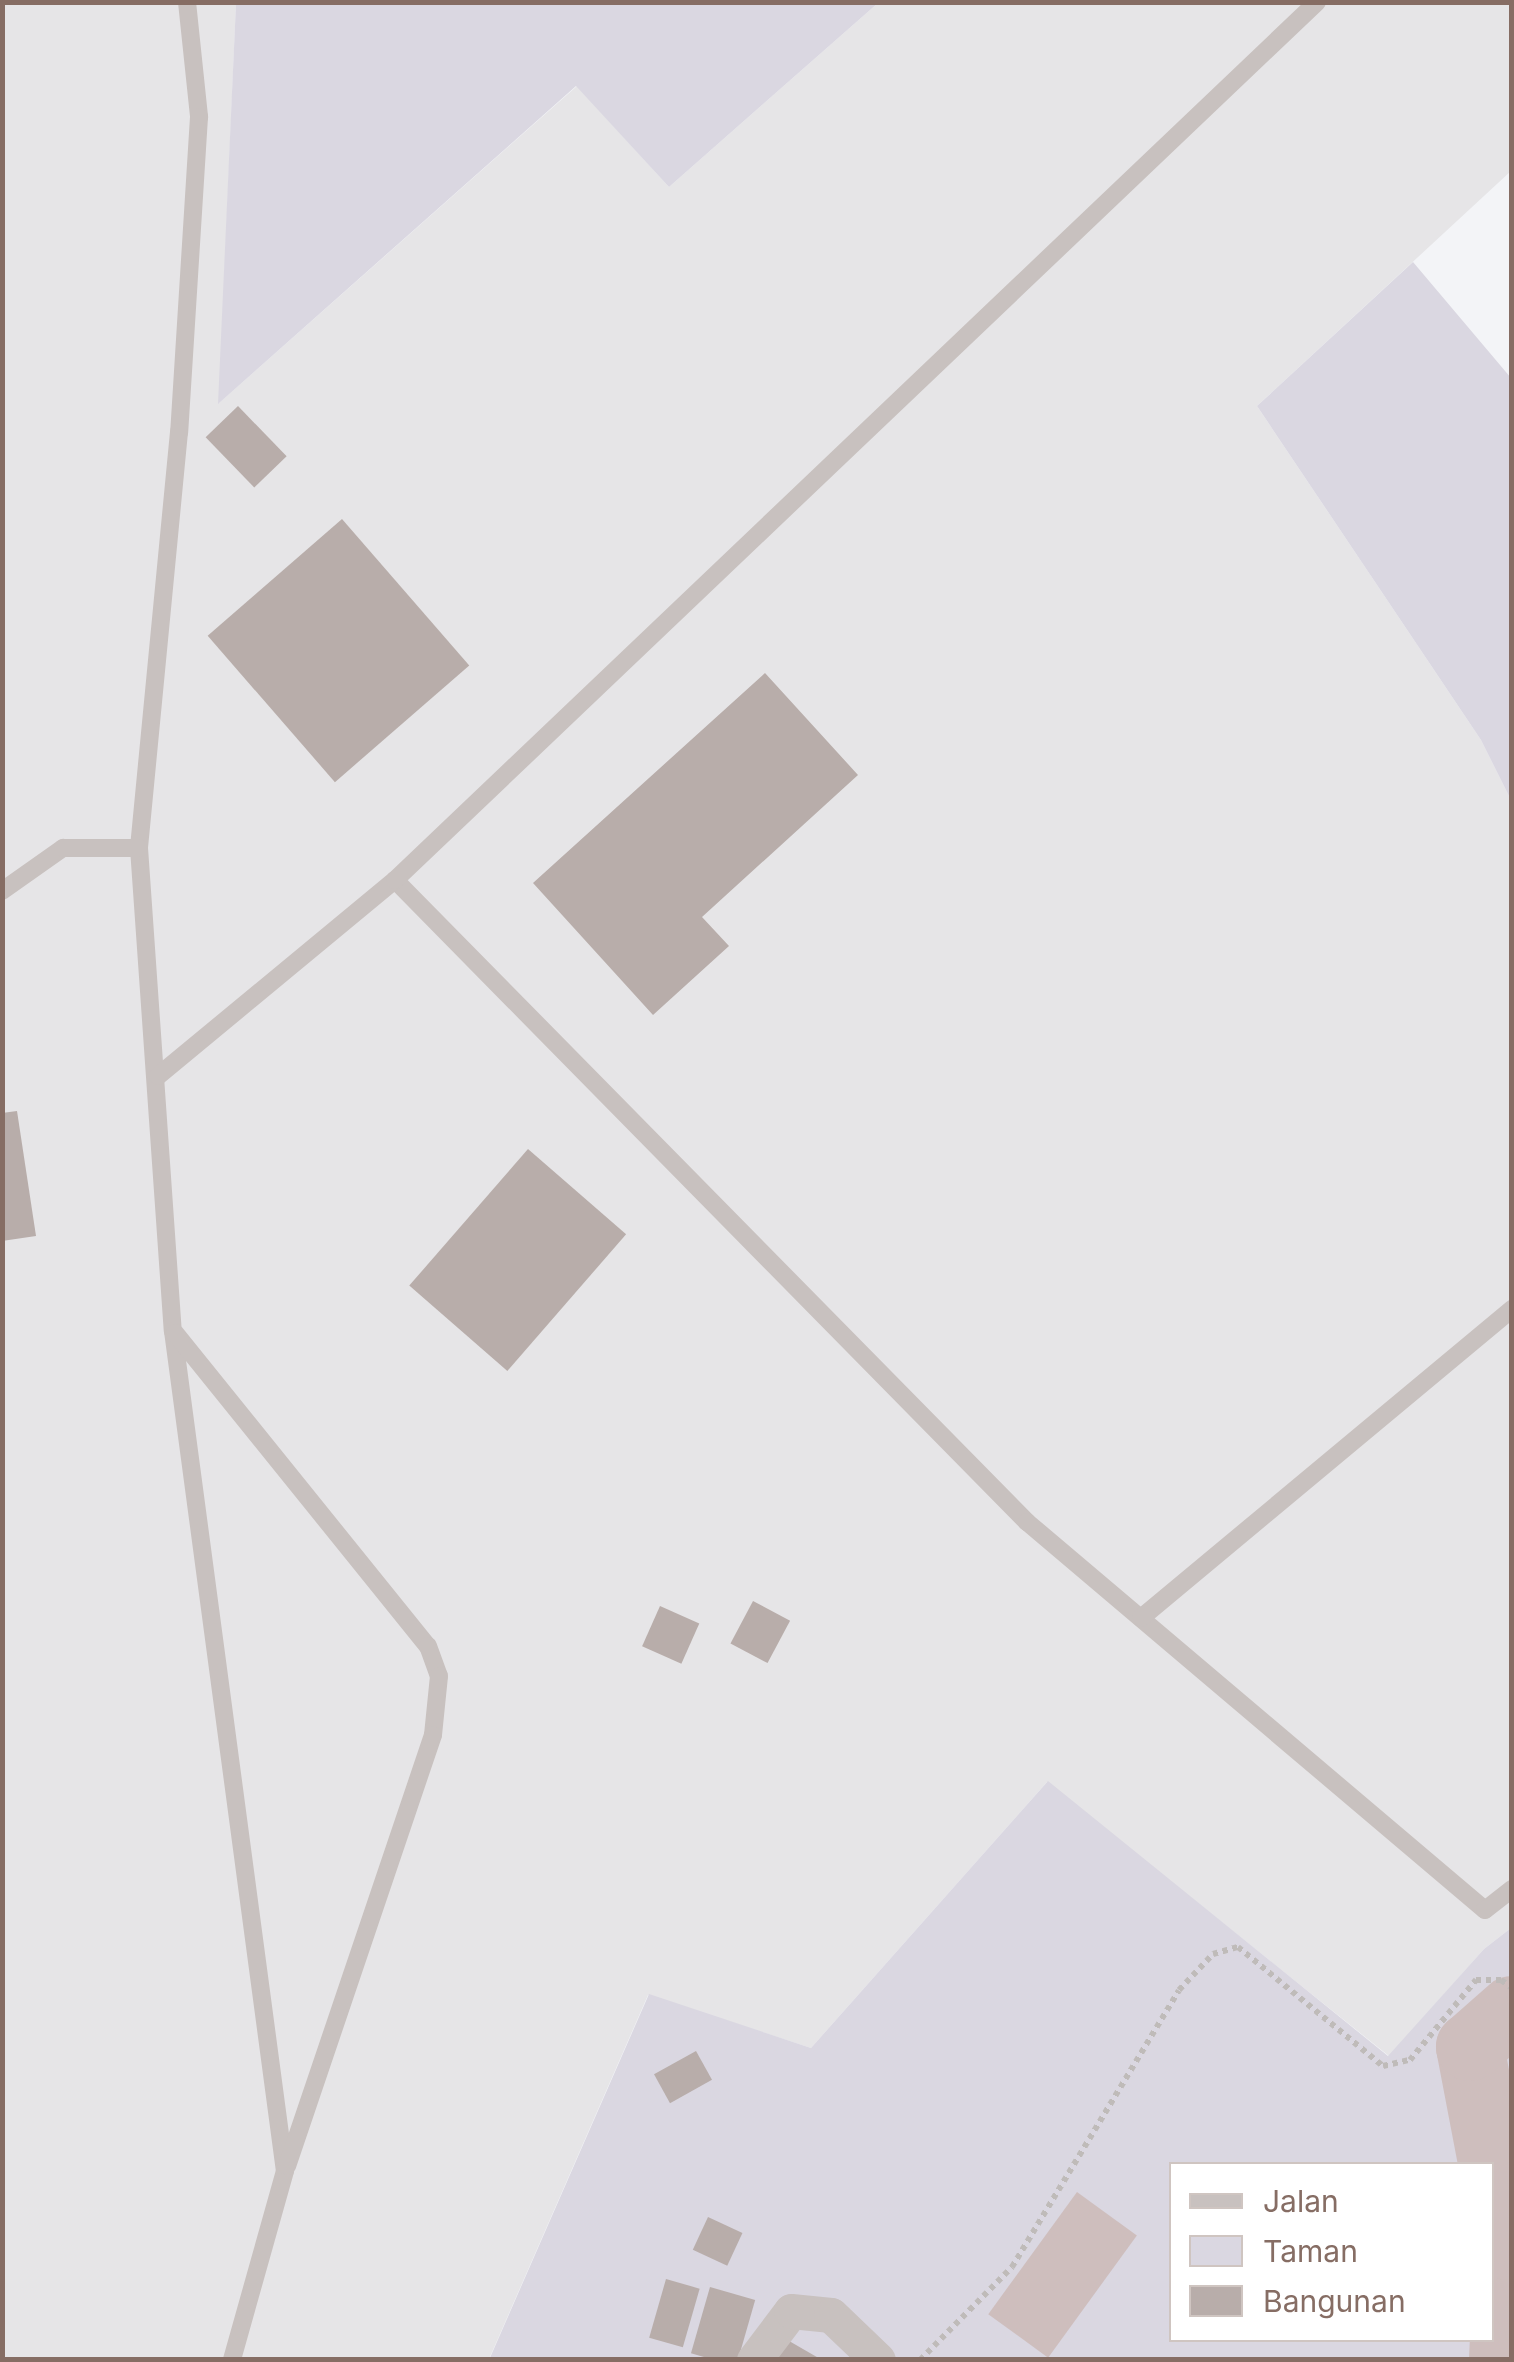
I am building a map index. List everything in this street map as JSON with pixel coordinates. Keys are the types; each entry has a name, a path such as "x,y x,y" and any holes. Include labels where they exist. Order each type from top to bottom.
{"street":[{"path":"754,2360 791,2311 831,2315 878,2360"}],"lane":[{"path":"187,2 199,118 179,432 139,848 173,1331 285,2171"},
{"path":"158,1076 395,880 1317,2"},
{"path":"2,891 62,848 139,848"},
{"path":"395,880 1026,1522 1485,1910 1512,1889"},
{"path":"1141,1618 1512,1309"},
{"path":"173,1331 428,1646 439,1676 433,1735 285,2171 232,2360"}],"path":[{"path":"920,2360 1012,2267 1180,1990 1212,1954 1238,1947 1383,2066 1410,2060 1476,1980 1501,1980 1512,1988"}],"shaded area":[{"path":"3,3 236,3 219,403 577,86 669,187 878,3 1511,3 1511,171 1257,406 1481,740 1511,800 1511,1928 1484,1949 1389,2056 1047,1782 811,2048 648,1995 489,2359 3,2360"},
{"path":"1077,2192 1137,2235 1048,2358 988,2314"}],"green space":[{"path":"236,2 878,3 669,187 576,86 218,404"},
{"path":"1413,262 1511,378 1511,800 1481,740 1257,406"},
{"path":"1048,1781 1388,2056 1484,1949 1511,1928 1511,2359 489,2360 649,1994 811,2048"}],"building":[{"path":"238,406 287,456 254,488 206,437"},
{"path":"342,519 469,665 335,782 208,636"},
{"path":"765,673 858,775 702,917 729,946 653,1015 533,883"},
{"path":"17,1111 36,1236 2,1241 2,1113"},
{"path":"528,1149 626,1234 507,1371 409,1286"},
{"path":"753,1601 790,1621 768,1663 730,1643"},
{"path":"660,1606 699,1623 681,1664 642,1646"},
{"path":"696,2051 712,2080 670,2103 654,2074"},
{"path":"708,2217 742,2233 727,2266 693,2250"},
{"path":"666,2279 700,2289 683,2347 649,2338"},
{"path":"710,2287 755,2300 738,2360 714,2360 691,2353"},
{"path":"777,2334 822,2360 762,2360"}],"waterway":[{"path":"1492,2162 1470,2047 1512,2010"},
{"path":"1494,2173 1508,2246 1503,2360"}]}
